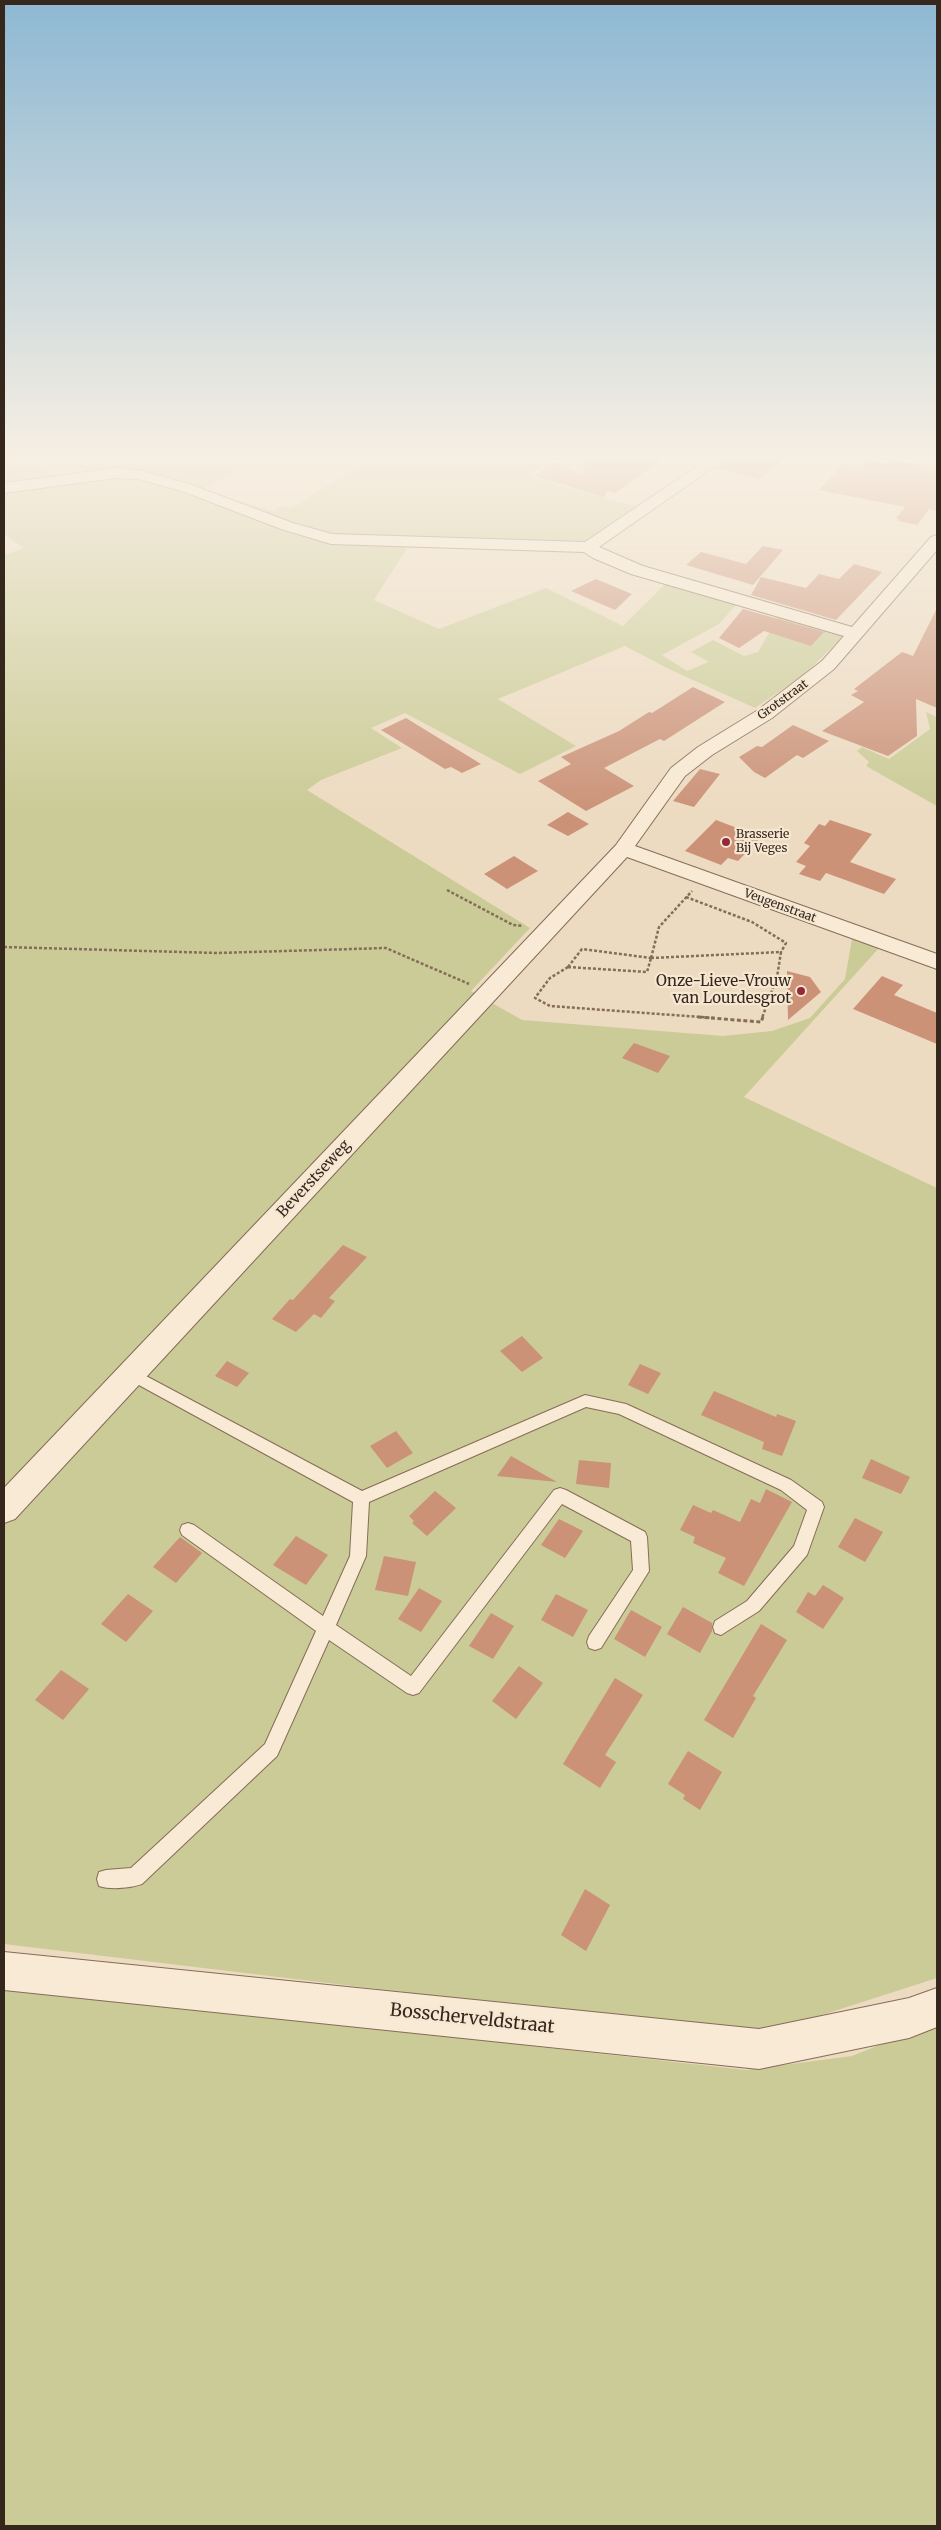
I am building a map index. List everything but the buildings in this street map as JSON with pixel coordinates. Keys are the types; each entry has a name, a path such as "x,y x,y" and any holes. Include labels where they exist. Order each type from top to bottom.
{"street":[{"path":"666,578 858,634"},
{"name":"Grotstraat","path":"623,849 678,772 802,687 828,665 858,634 905,578"},
{"name":"Veugenstraat","path":"623,849 937,962"},
{"name":"Beverstseweg","path":"4,1509 623,849"},
{"name":"Bosscherveldstraat","path":"4,1971 759,2049 909,2018 937,2008"}],"lane":[{"path":"131,1374 361,1498"},
{"path":"361,1498 585,1400 620,1408 786,1485 816,1507 801,1550 753,1606 721,1627"},
{"path":"188,1530 413,1687 560,1496 639,1537 642,1571 596,1642"},
{"path":"106,1879 135,1877 270,1750 358,1556 361,1498"}],"path":[{"path":"568,967 647,972 649,958 659,926 703,879"},
{"path":"447,890 513,925 548,928"},
{"path":"686,898 752,922 786,943 781,952 777,977 761,1022 550,1006 535,998 550,978 568,967 582,949 649,958 781,952"},
{"path":"4,947 217,953 386,948 488,992"}],"green space":[{"path":"4,578 388,578 374,600 439,629 546,588 623,626 667,582 738,603 719,624 662,655 687,671 709,662 691,652 713,640 744,656 758,652 780,614 845,634 805,674 755,708 671,670 625,646 498,699 576,746 520,774 405,713 371,728 402,748 321,780 307,790 530,928 471,991 522,1020 723,1036 772,1031 810,1018 845,979 852,939 879,948 744,1097 937,1188 937,1978 760,2035 4,1944"},
{"path":"926,712 937,717 937,806 866,766 869,762 857,751 862,747 889,759 930,729"},
{"path":"4,1987 746,2070 852,2056 937,2022 937,2526 4,2526"}],"place":[{"name":"Brasserie Bij Veges","path":"726,842"},
{"name":"Onze-Lieve-Vrouw van Lourdesgrot","path":"801,991"}]}
